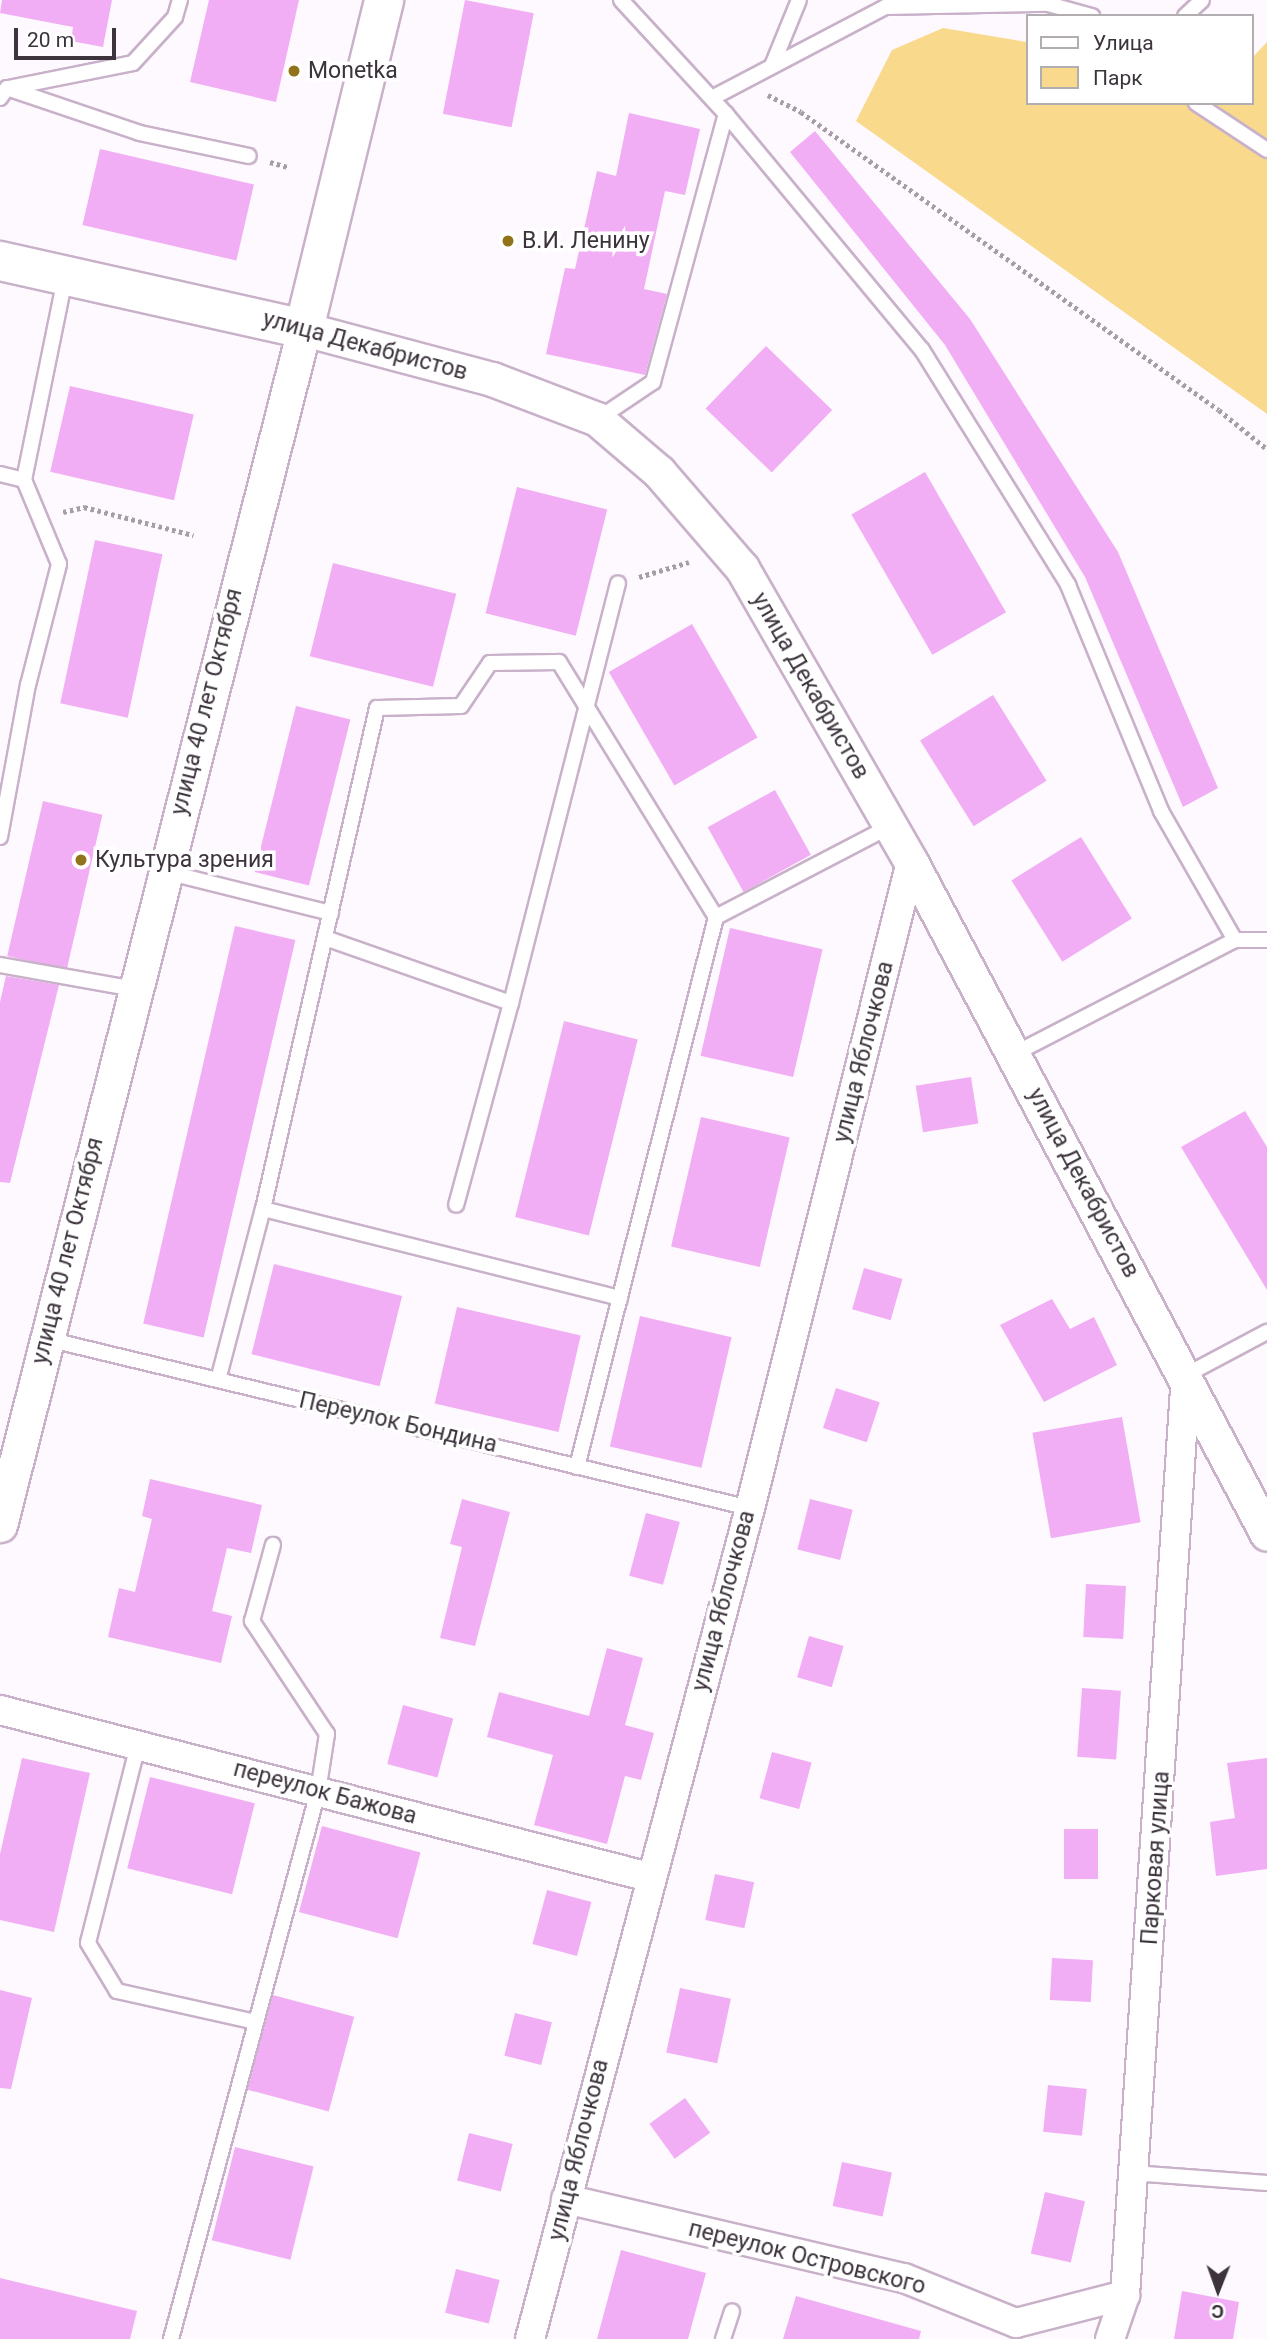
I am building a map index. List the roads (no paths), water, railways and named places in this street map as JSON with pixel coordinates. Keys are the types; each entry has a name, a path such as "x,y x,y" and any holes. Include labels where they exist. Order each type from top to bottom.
{"main road":[{"name":"улица 40 лет Октября","path":"304,329 384,0"},
{"name":"улица Декабристов","path":"0,261 304,329"}],"street":[{"name":"улица Декабристов","path":"304,329 492,379 597,419 659,472 742,568 911,862 1186,1375 1267,1534"},
{"name":"улица 40 лет Октября","path":"1,1514 304,329"},
{"name":"улица Яблочкова","path":"530,2339 649,1877 750,1508 911,862"},
{"name":"Парковая улица","path":"1110,2339 1125,2295 1186,1375"},
{"name":"переулок Бажова","path":"0,1710 649,1877"},
{"name":"переулок Островского","path":"566,2199 904,2278 1014,2331 1125,2295"}],"lane":[{"path":"3,93 134,63 175,17 180,0"},
{"path":"621,0 726,114 922,350 1068,585 1161,811 1235,940"},
{"path":"772,66 799,0"},
{"path":"1187,14 1202,0"},
{"path":"712,98 885,7 1048,4 1085,14"},
{"path":"3,93 141,132 249,156"},
{"path":"1199,105 1267,150"},
{"path":"597,419 653,382 726,114"},
{"path":"0,837 29,685 59,564 42,517 23,480 65,276"},
{"path":"0,474 23,480"},
{"path":"456,1205 511,1003 618,583"},
{"path":"218,1380 263,1209 377,708 461,706 490,663 559,662 716,917 577,1466"},
{"path":"716,917 891,826"},
{"path":"164,872 331,913"},
{"path":"325,938 511,1003"},
{"path":"1014,1054 1235,940 1267,940"},
{"path":"0,965 135,989"},
{"path":"263,1209 620,1298"},
{"path":"1186,1375 1267,1332"},
{"name":"Переулок Бондина","path":"45,1339 750,1508"},
{"path":"171,2339 318,1792 327,1734 252,1621 272,1545"},
{"path":"138,1745 88,1943 117,1991 256,2022"},
{"path":"1133,2173 1267,2183"},
{"path":"723,2339 732,2311"}],"place":[{"name":"Monetka","path":"294,71"},
{"name":"В.И. Ленину","path":"508,241"},
{"name":"Культура зрения","path":"81,860"}]}
